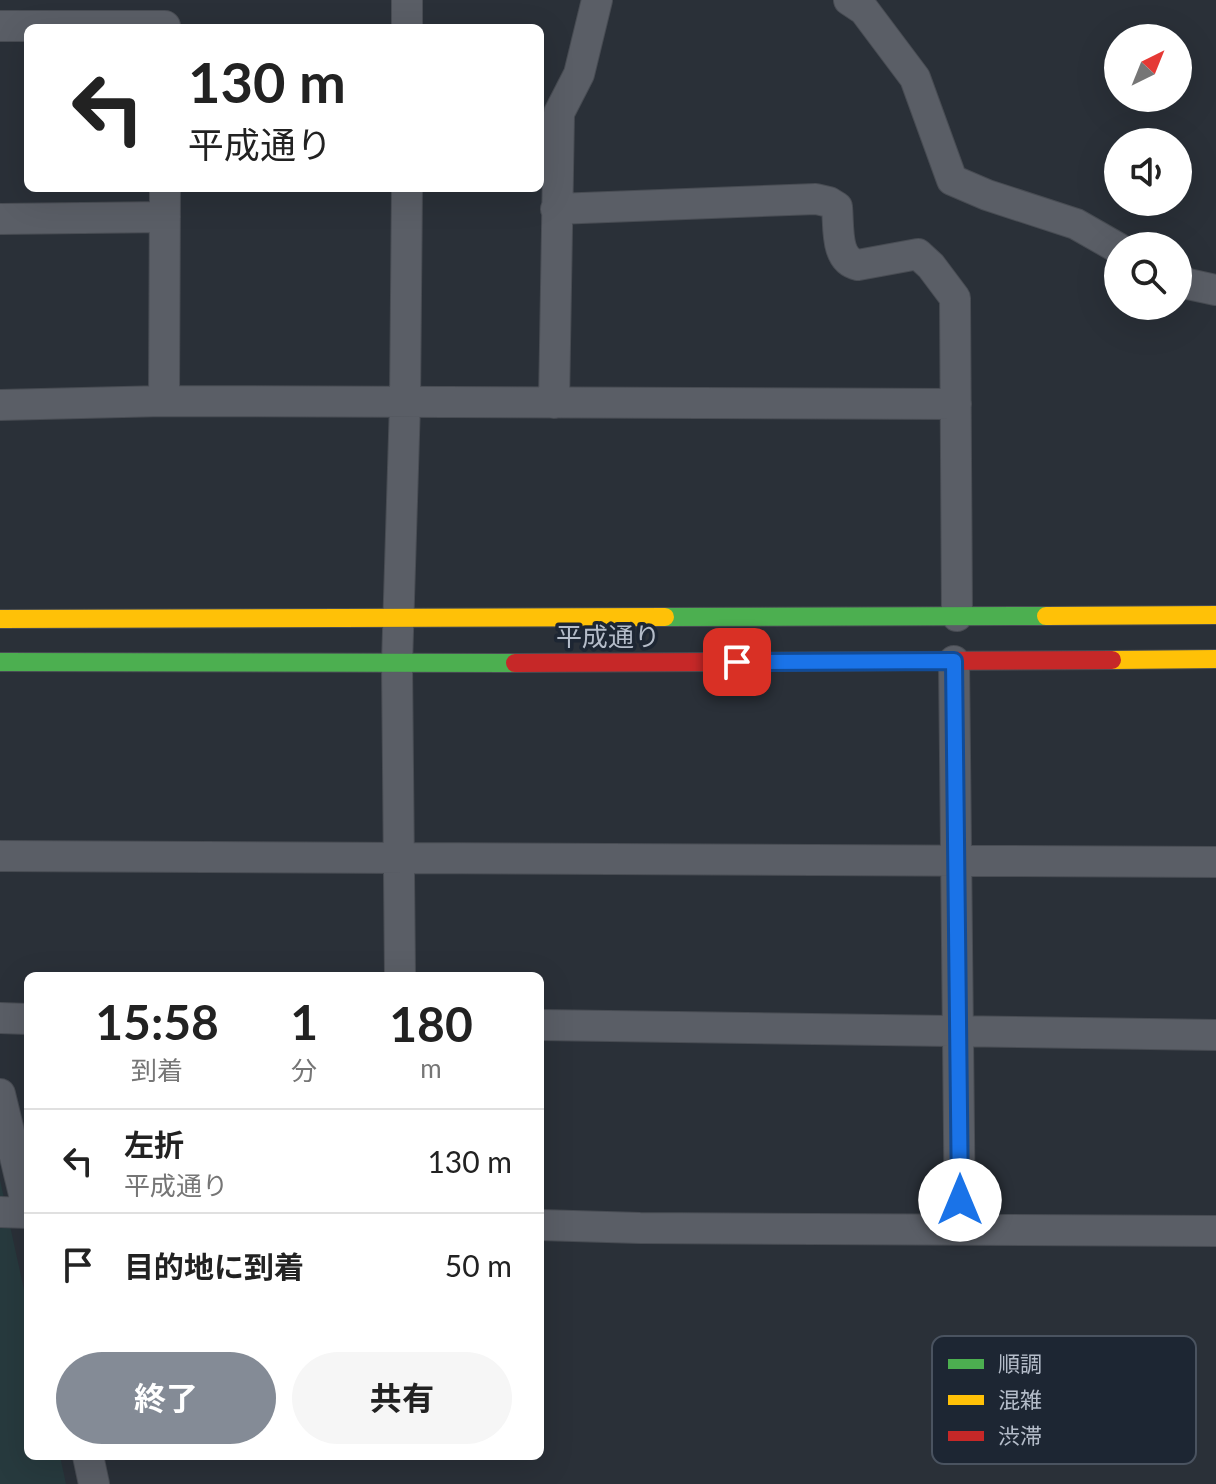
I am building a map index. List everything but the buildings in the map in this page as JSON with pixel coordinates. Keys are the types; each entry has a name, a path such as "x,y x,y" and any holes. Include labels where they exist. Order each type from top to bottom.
{"street":[{"path":"407,0 407,24"},
{"path":"554,403 559,113 579,74 597,0"},
{"path":"849,0 864,10 915,78 952,180 987,195 1076,224 1104,240"},
{"path":"41,24 165,18"},
{"path":"0,26 24,25"},
{"path":"400,972 397,664 405,403 407,192"},
{"path":"556,209 816,199 837,207 843,255 849,263 858,265 918,254 931,266 955,298 957,616"},
{"path":"0,219 165,203 164,401"},
{"path":"1192,285 1216,290"},
{"path":"0,405 164,401 956,404"},
{"name":"平成通り","path":"0,619 1216,615"},
{"name":"平成通り","path":"0,662 397,664 1216,659"},
{"path":"954,661 960,1228"},
{"path":"0,856 1216,862"},
{"path":"0,1018 24,1019"},
{"path":"544,1025 1216,1035"},
{"path":"0,1094 24,1195"},
{"path":"0,1212 24,1212"},
{"path":"544,1225 1216,1231"},
{"path":"89,1460 94,1484"}],"green space":[{"path":"0,1180 24,1290 24,1460 61,1460 66,1484 0,1484"}],"traffic: fast":[{"path":"665,617 1046,616"},
{"path":"0,662 515,663"}],"traffic: slow":[{"path":"1046,616 1216,615"},
{"path":"0,619 665,617"},
{"path":"1112,660 1216,659"}],"traffic: jam":[{"path":"515,663 1112,660"}],"route":[{"path":"737,662 954,661 960,1200"}]}
